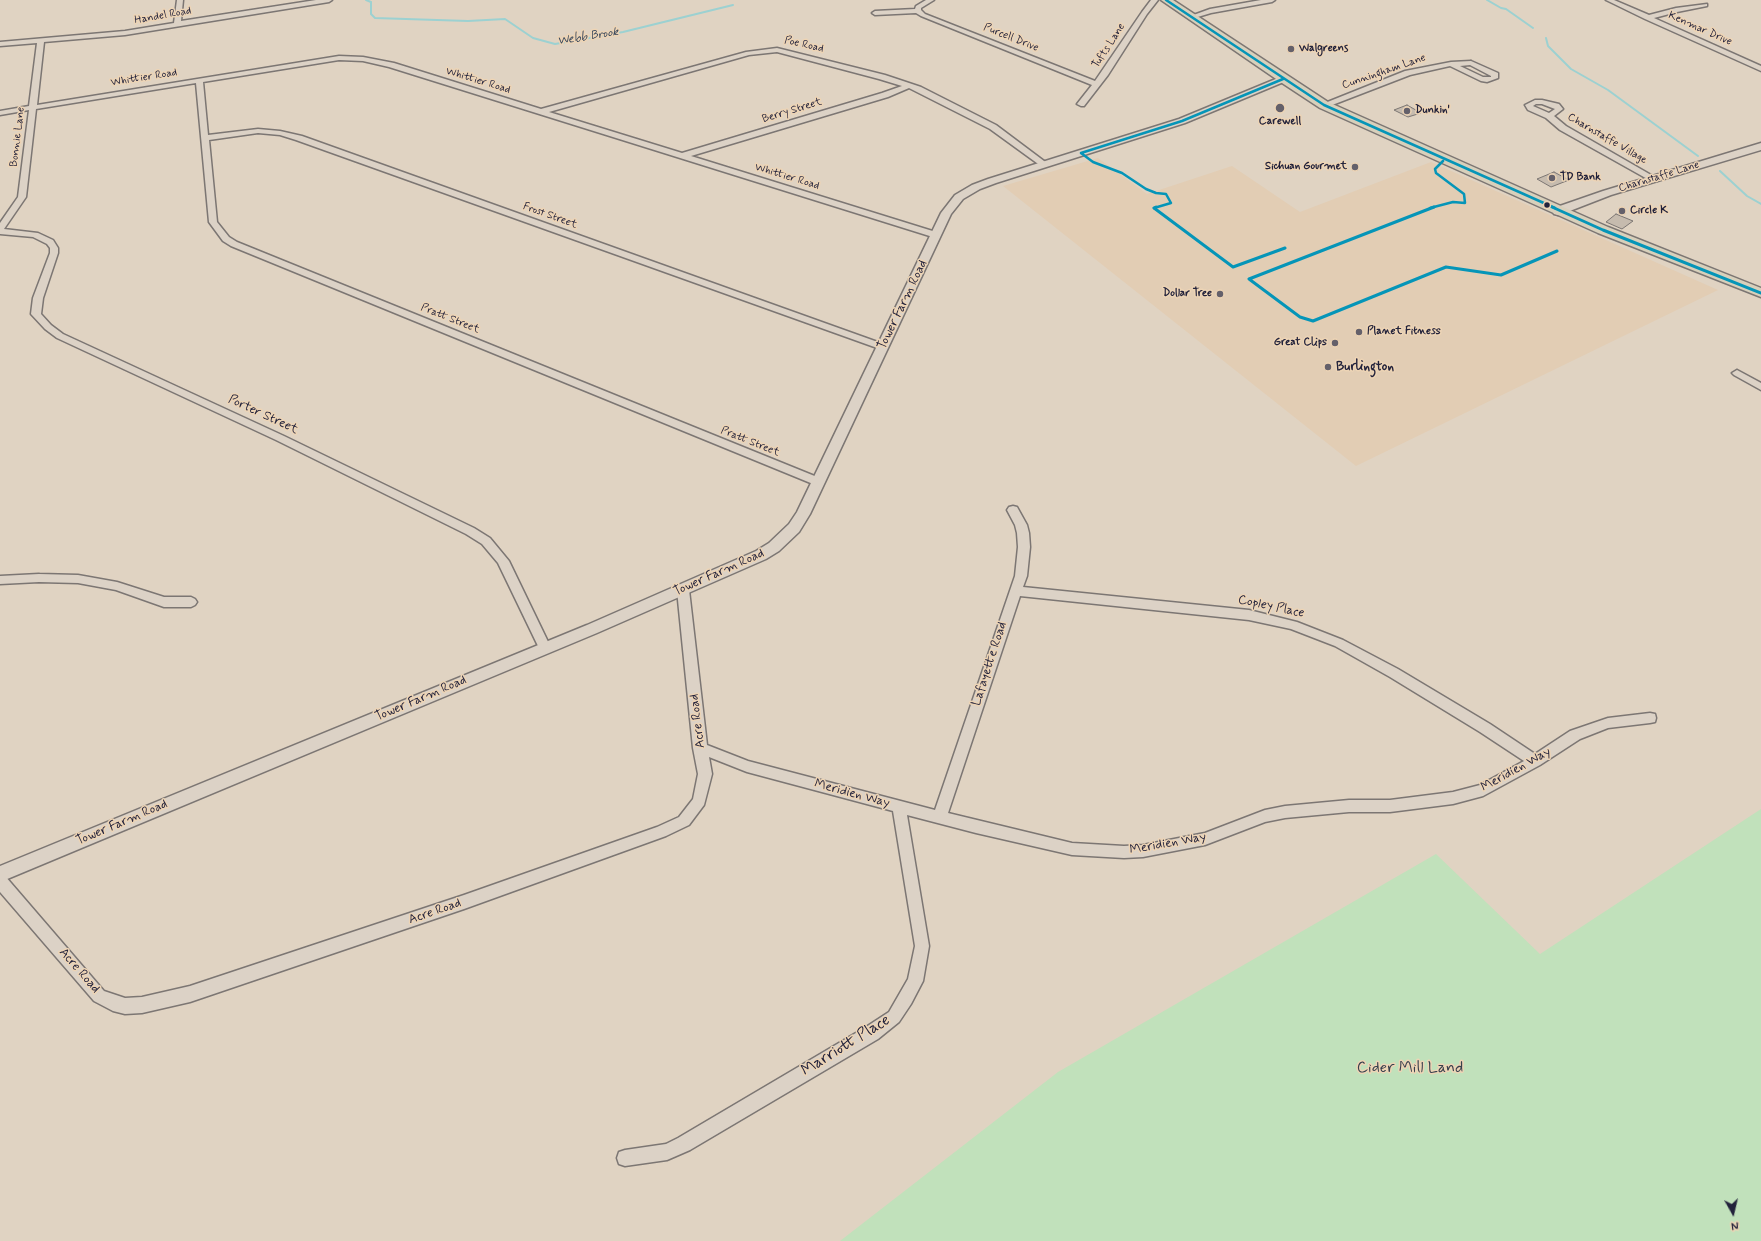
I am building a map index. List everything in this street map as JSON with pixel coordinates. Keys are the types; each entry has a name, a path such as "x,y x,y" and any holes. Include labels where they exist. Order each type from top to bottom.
{"main road":[{"path":"1166,0 1324,105 1603,230 1761,293"},
{"name":"Charnstaffe Lane","path":"1558,210 1606,193 1761,146"}],"street":[{"path":"177,25 180,0"},
{"name":"Handel Road","path":"0,44 125,33 326,0"},
{"path":"918,11 918,7 931,0"},
{"name":"Tufts Lane","path":"1081,104 1105,73 1144,13 1155,0"},
{"path":"1191,17 1210,11 1272,0"},
{"name":"Kenmar Drive","path":"1609,0 1761,69"},
{"path":"1647,18 1676,10 1705,5"},
{"name":"Purcell Drive","path":"875,13 918,11 923,15 1096,84"},
{"name":"Bonnie Lane","path":"0,230 22,197 41,41"},
{"name":"Poe Road","path":"541,112 727,58 764,50 787,51 882,77 908,86 993,126 1044,164"},
{"name":"Whittier Road","path":"0,113 326,60 363,58 391,65 936,235"},
{"name":"Cunningham Lane","path":"1324,105 1408,73 1451,64 1471,63 1495,75 1494,78 1487,80 1481,79 1451,64"},
{"name":"Tower Farm Road","path":"0,874 683,590 743,564 774,547 794,528 803,514 946,213 953,204 964,194 992,181 1182,121 1283,79"},
{"name":"Pratt Street","path":"199,80 213,222 226,239 234,244 818,482"},
{"name":"Berry Street","path":"682,156 885,95 908,86"},
{"name":"Charnstaffe Village","path":"1549,116 1563,128 1654,179"},
{"name":"Frost Street","path":"205,138 258,131 271,132 299,138 883,347"},
{"name":"Porter Street","path":"0,230 35,235 50,242 54,248 54,253 38,298 36,314 48,327 60,336 280,438 470,531 486,541 503,561 545,648"},
{"path":"1737,373 1761,387"},
{"name":"Lafayette Road","path":"940,818 1021,576 1024,546 1021,525 1013,510"},
{"path":"0,580 39,578 78,579 117,586 164,602 191,602"},
{"name":"Acre Road","path":"0,881 99,996 113,1003 124,1006 142,1005 190,994 464,902 661,832 684,821 699,800 705,774 700,748 683,590"},
{"name":"Copley Place","path":"1015,591 1249,615 1293,625 1339,643 1380,665 1486,728 1535,761"},
{"name":"Meridien Way","path":"700,748 747,766 940,818 1072,849 1105,852 1143,851 1204,839 1265,816 1285,812 1349,806 1390,806 1454,798 1483,790 1535,761 1575,735 1608,723 1650,718"},
{"name":"Marriott Place","path":"625,1158 667,1152 684,1144 872,1033 894,1017 906,999 914,981 922,946 899,806"}],"shaded area":[{"path":"1098,158 1147,194 1232,166 1300,212 1431,162 1718,290 1356,466 1003,186"}],"green space":[{"name":"Cider Mill Land","path":"1761,809 1761,1241 840,1241 1058,1072 1436,854 1540,954"}],"building":[{"name":"Dunkin'","path":"1407,105 1421,113 1408,117 1394,110"},
{"name":"TD Bank","path":"1554,172 1569,180 1551,187 1537,179"},
{"path":"1616,214 1633,221 1622,229 1606,222"}],"waterway":[{"name":"Webb Brook","path":"366,0 371,2 371,14 375,18 468,21 505,19 533,38 555,44 623,32 733,5"},
{"path":"1487,0 1501,8 1506,9 1533,28"},
{"path":"1546,38 1548,46 1571,69 1608,90 1698,156"},
{"path":"1720,171 1747,196 1761,204"}],"transit line":[{"path":"1166,0 1324,105 1603,230 1761,293"},
{"path":"1081,153 1182,121 1283,79"},
{"path":"1081,153 1093,162 1122,173 1146,189 1156,193 1166,194 1171,203 1154,208"},
{"path":"1249,279 1424,210 1453,202 1465,203 1464,194 1436,173 1435,169 1443,161"},
{"path":"1154,208 1233,267 1285,248"},
{"path":"1249,279 1300,317 1313,321 1446,267 1501,275 1557,251"}],"place":[{"name":"Walgreens","path":"1291,49"},
{"name":"Carewell","path":"1280,108"},
{"name":"Dunkin'","path":"1407,111"},
{"name":"Sichuan Gourmet","path":"1355,167"},
{"name":"TD Bank","path":"1552,178"},
{"name":"Circle K","path":"1622,211"},
{"name":"Dollar Tree","path":"1220,294"},
{"name":"Planet Fitness","path":"1359,332"},
{"name":"Great Clips","path":"1335,343"},
{"name":"Burlington","path":"1328,367"}]}
